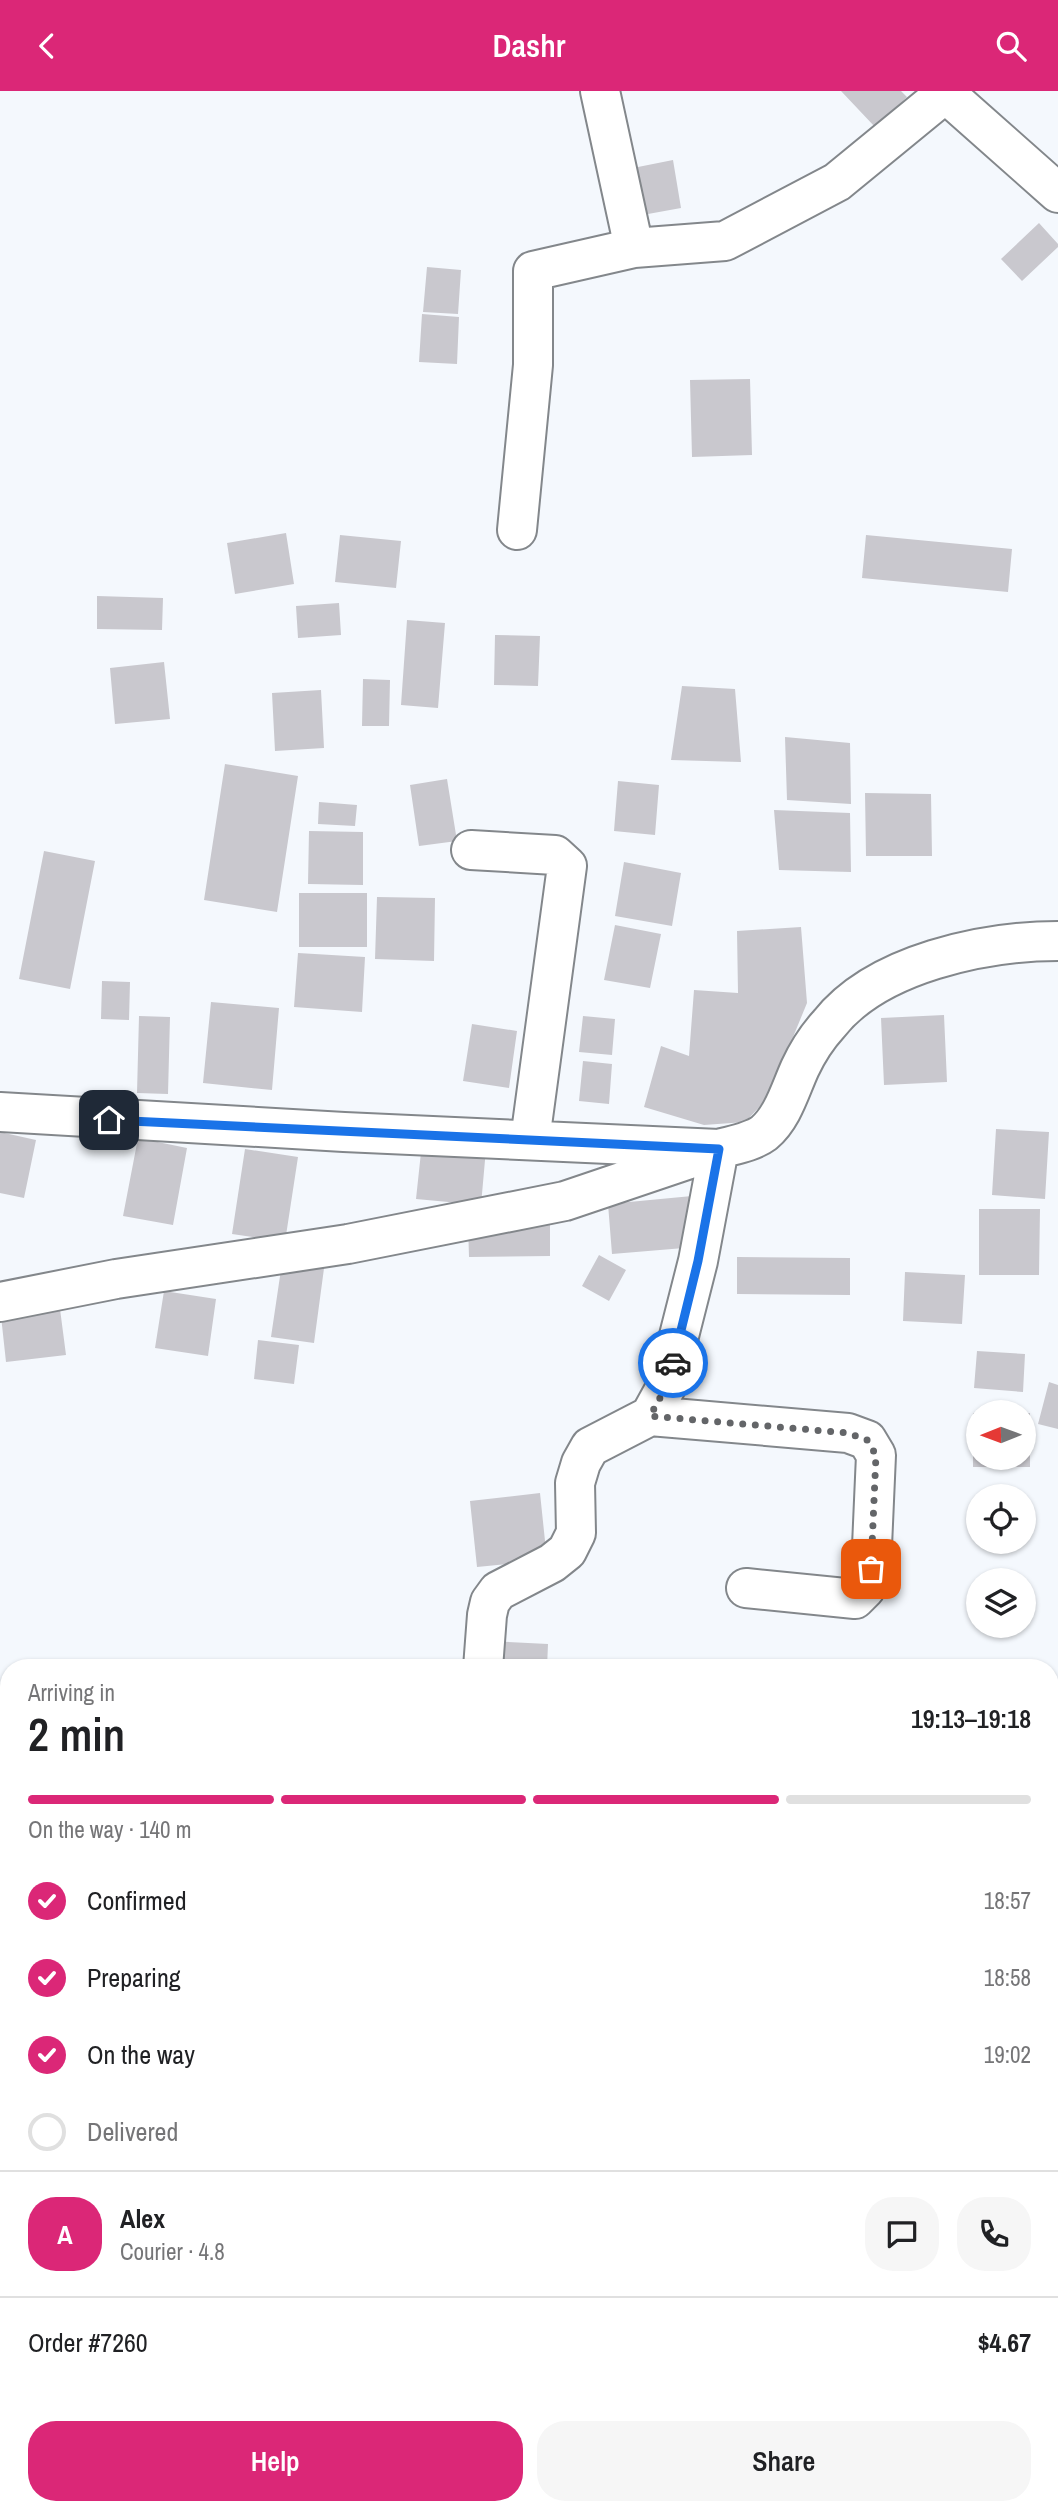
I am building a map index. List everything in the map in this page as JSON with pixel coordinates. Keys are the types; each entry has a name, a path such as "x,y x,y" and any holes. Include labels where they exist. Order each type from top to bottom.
{"street":[{"path":"600,91 634,248"},
{"path":"517,530 533,365 533,271 634,248 726,241 837,182 945,92 1058,193"},
{"path":"471,850 555,855 567,866 530,1140"},
{"path":"0,1302 116,1279 348,1244 565,1201 719,1149 764,1133 785,1105 801,1066 830,1022 865,991 920,964 958,952 1058,941"},
{"path":"0,1112 330,1132 719,1149"},
{"path":"650,1416 670,1375 698,1261 719,1149"},
{"path":"484,1659 487,1615 498,1591 552,1563 568,1551 576,1533 575,1483 581,1463 590,1447 650,1416 848,1433 867,1440 876,1455 871,1569 865,1590 855,1599 746,1588"}],"building":[{"path":"841,91 901,91 907,97 875,127"},
{"path":"673,160 681,208 637,216 628,169"},
{"path":"1039,223 1058,247 1022,281 1001,259"},
{"path":"427,267 461,270 458,314 423,312"},
{"path":"422,314 459,317 457,364 419,362"},
{"path":"750,379 752,455 692,457 690,380"},
{"path":"286,533 294,584 235,594 227,543"},
{"path":"340,535 401,541 396,588 335,582"},
{"path":"866,535 1012,549 1008,592 862,578"},
{"path":"97,596 163,598 162,630 97,629"},
{"path":"339,603 341,635 298,638 296,606"},
{"path":"407,620 445,623 438,708 401,705"},
{"path":"495,635 540,636 538,686 494,685"},
{"path":"164,662 170,719 115,724 110,668"},
{"path":"363,679 390,680 389,726 362,726"},
{"path":"682,686 735,689 741,762 671,760"},
{"path":"321,690 324,748 275,751 272,693"},
{"path":"785,737 850,743 851,804 787,800"},
{"path":"225,764 298,776 277,912 204,900"},
{"path":"447,779 457,841 419,846 410,785"},
{"path":"618,781 659,785 655,835 614,831"},
{"path":"865,793 931,794 932,856 866,856"},
{"path":"319,802 357,805 355,826 318,824"},
{"path":"774,810 850,813 851,872 779,870"},
{"path":"309,831 363,832 363,885 308,884"},
{"path":"44,851 95,861 70,989 19,979"},
{"path":"624,862 681,873 672,926 615,916"},
{"path":"299,893 367,893 367,947 299,947"},
{"path":"377,897 435,898 434,961 375,959"},
{"path":"615,925 661,934 650,988 604,980"},
{"path":"801,927 807,1003 768,1098 745,1122 704,1125 644,1107 661,1046 689,1056 694,990 738,993 737,931"},
{"path":"298,953 365,957 362,1012 294,1007"},
{"path":"102,981 130,982 129,1020 101,1019"},
{"path":"211,1002 279,1008 272,1090 203,1083"},
{"path":"944,1015 947,1082 884,1085 881,1018"},
{"path":"139,1016 170,1017 168,1094 137,1093"},
{"path":"583,1016 615,1019 612,1055 579,1052"},
{"path":"472,1024 517,1031 509,1088 463,1081"},
{"path":"583,1061 612,1064 609,1104 579,1101"},
{"path":"996,1129 1049,1132 1045,1199 992,1195"},
{"path":"0,1132 36,1140 24,1198 0,1193"},
{"path":"138,1138 187,1148 173,1225 123,1216"},
{"path":"422,1143 486,1149 481,1205 416,1199"},
{"path":"245,1149 298,1157 285,1242 232,1234"},
{"path":"692,1196 696,1247 612,1254 608,1204"},
{"path":"979,1209 1040,1209 1039,1275 979,1275"},
{"path":"550,1222 550,1256 469,1257 468,1223"},
{"path":"599,1255 626,1270 609,1301 582,1286"},
{"path":"283,1256 325,1261 314,1343 271,1337"},
{"path":"737,1257 850,1258 850,1295 737,1294"},
{"path":"905,1272 965,1275 962,1324 903,1321"},
{"path":"164,1291 216,1299 208,1356 155,1348"},
{"path":"60,1309 66,1355 6,1362 1,1316"},
{"path":"258,1340 299,1345 294,1384 254,1379"},
{"path":"977,1351 1025,1354 1023,1392 974,1388"},
{"path":"1049,1382 1058,1385 1058,1429 1038,1424"},
{"path":"540,1493 547,1560 477,1567 470,1501"},
{"path":"490,1641 548,1644 547,1659 489,1659"}],"way so far":[{"path":"673,1363 666,1387 650,1416 848,1433 867,1440 876,1455 871,1569"}],"route":[{"path":"109,1120 719,1149 698,1261 673,1363"}]}
